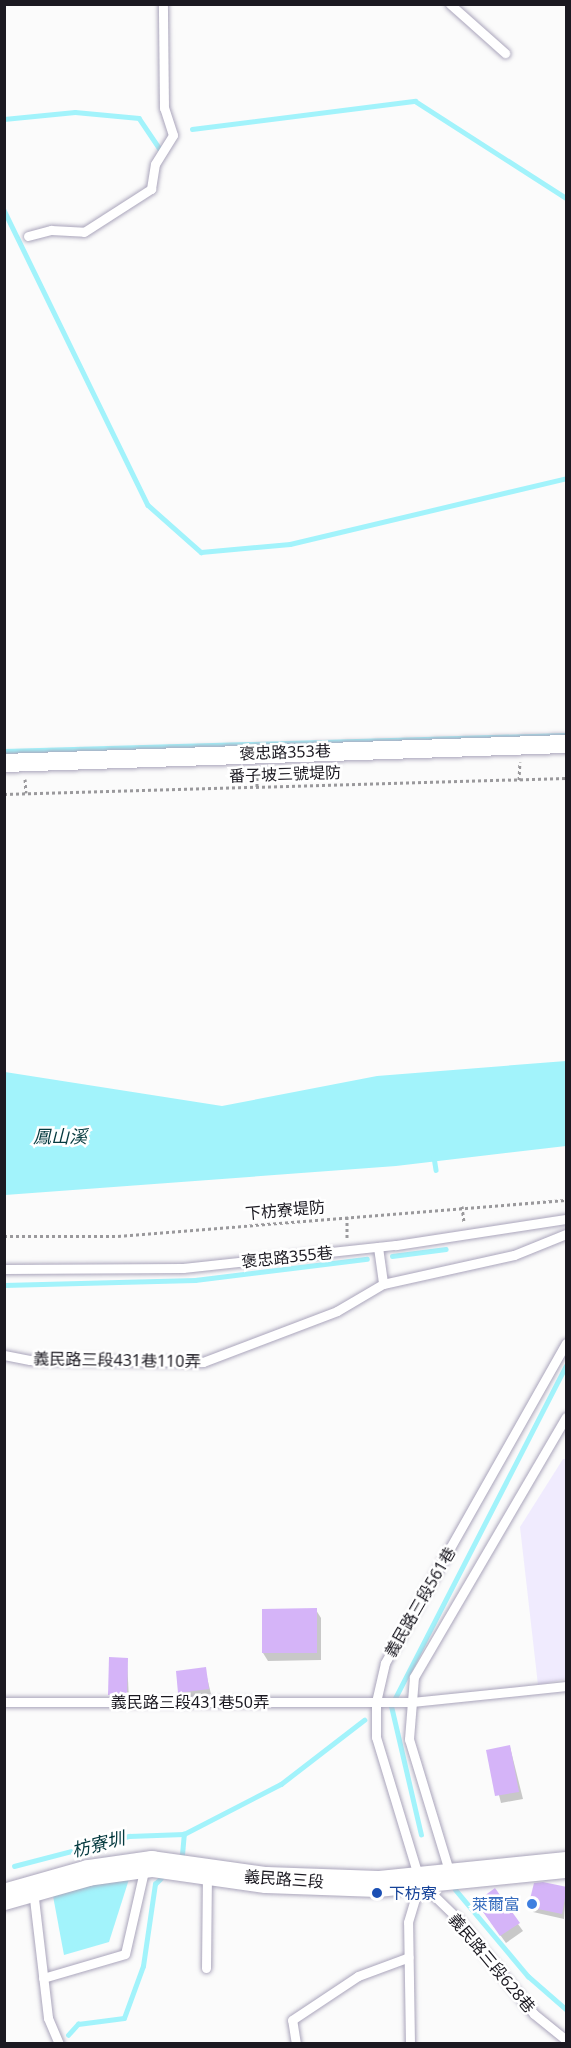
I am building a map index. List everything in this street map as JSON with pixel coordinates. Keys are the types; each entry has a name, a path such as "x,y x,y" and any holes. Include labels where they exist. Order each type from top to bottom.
{"main road":[{"name":"義民路三段","path":"4,1897 88,1873 146,1865 266,1880 420,1882 567,1865"}],"street":[{"name":"褒忠路353巷","path":"4,763 567,744"}],"lane":[{"path":"28,236 59,229 84,232 151,189 155,164 173,135 164,108 163,4"},
{"path":"450,4 505,53"},
{"name":"褒忠路355巷","path":"4,1269 183,1268 378,1247 567,1219"},
{"name":"義民路三段431巷110弄","path":"4,1355 30,1360 203,1362 337,1311 382,1284 514,1255 567,1234"},
{"path":"378,1247 382,1284"},
{"name":"義民路三段561巷","path":"420,1882 376,1737 376,1702 386,1663 567,1343"},
{"name":"義民路三段561巷","path":"452,1879 409,1739 414,1677 567,1417"},
{"name":"義民路三段431巷50弄","path":"4,1702 411,1702 567,1686"},
{"path":"43,1978 125,1954 146,1865"},
{"path":"206,1968 207,1872"},
{"path":"410,2043 408,1922 420,1882"},
{"name":"義民路三段628巷","path":"420,1882 456,1917 534,2014 567,2040"},
{"path":"33,1890 48,2018 59,2043"},
{"path":"296,2043 292,2020 358,1976 409,1957"}],"path":[{"name":"番子坡三號堤防","path":"4,794 567,778"},
{"name":"下枋寮堤防","path":"4,1236 118,1236 462,1206 567,1200"},
{"path":"462,1206 465,1235"},
{"path":"347,1216 347,1250"}],"shaded area":[{"path":"563,1459 566,1459 566,1679 538,1685 520,1527"}],"water":[{"name":"鳳山溪","path":"566,1061 566,1146 396,1166 5,1195 5,1072 222,1106 377,1076"},
{"path":"130,1876 109,1942 64,1955 53,1896 83,1880"}],"building":[{"path":"317,1608 317,1653 262,1653 262,1609"},
{"path":"109,1657 128,1658 127,1695 108,1695"},
{"path":"206,1667 209,1689 178,1693 176,1671"},
{"path":"510,1745 519,1792 495,1796 486,1750"},
{"path":"543,1882 567,1887 562,1914 528,1907 534,1883"},
{"path":"495,1888 520,1923 500,1936 476,1902"}],"waterway":[{"path":"192,129 415,101 566,198"},
{"path":"4,119 75,112 139,118 160,149"},
{"path":"4,210 148,505 201,552 290,544 566,478"},
{"path":"4,751 566,735"},
{"path":"434,1157 436,1170"},
{"path":"392,1256 446,1249"},
{"path":"4,1285 195,1280 367,1259"},
{"path":"421,1835 391,1706 566,1366"},
{"path":"182,1855 184,1834 281,1784 364,1720"},
{"name":"枋寮圳","path":"14,1866 129,1836 184,1834"},
{"path":"68,2035 78,2024 124,2018 143,1966 155,1884 161,1878"},
{"path":"455,1889 528,1976 566,2009"}],"place":[{"name":"下枋寮","path":"377,1893"},
{"name":"萊爾富","path":"532,1904"}]}
